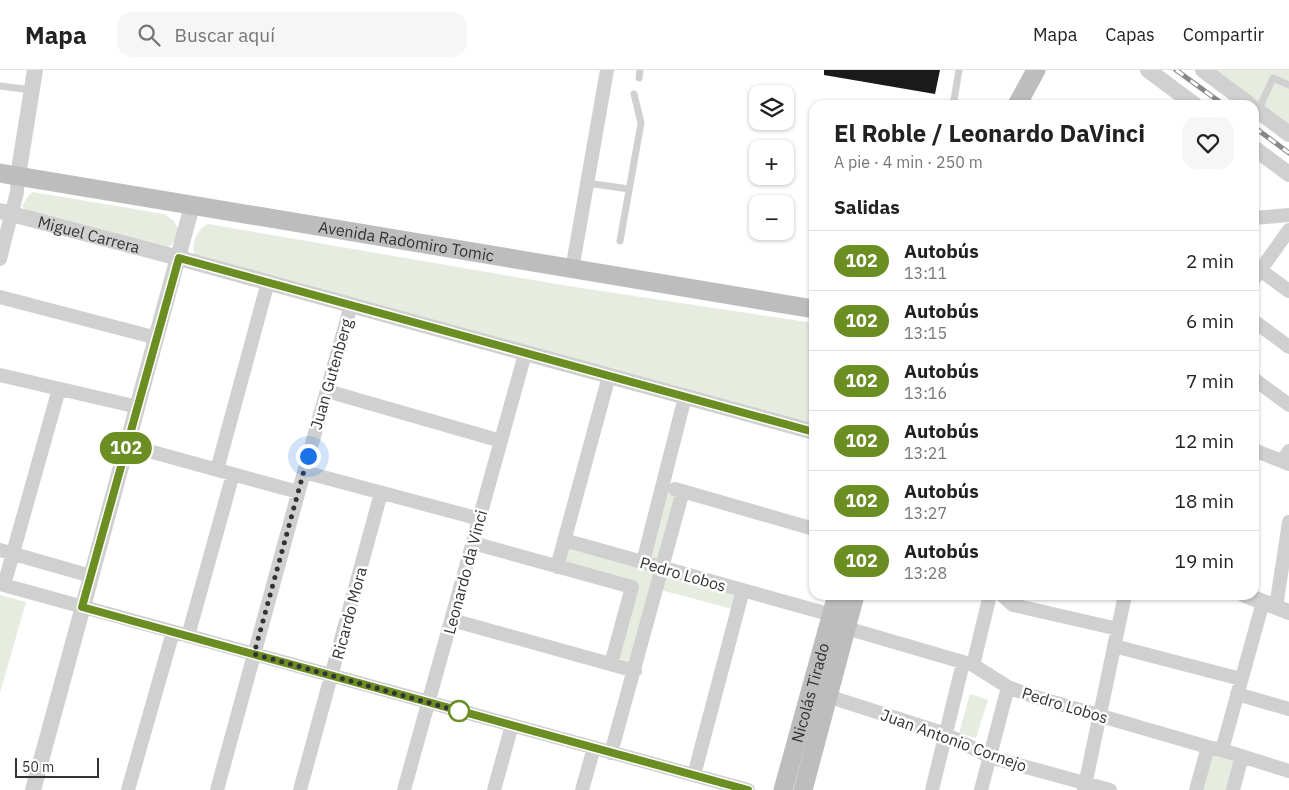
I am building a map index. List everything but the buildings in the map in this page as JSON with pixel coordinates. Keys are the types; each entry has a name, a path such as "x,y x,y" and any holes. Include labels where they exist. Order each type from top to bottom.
{"main road":[{"path":"1008,100 1024,70"},
{"path":"1020,100 1036,70"},
{"name":"Avenida Radomiro Tomic","path":"9,175 809,308"},
{"name":"Nicolás Tirado","path":"783,790 836,600"},
{"name":"Nicolás Tirado","path":"803,790 854,600"}],"street":[{"path":"0,258 6,212 17,192 9,175 32,90 35,70"},
{"path":"572,270 607,70"},
{"path":"1148,70 1175,98"},
{"path":"1203,70 1243,100"},
{"path":"1259,112 1289,134"},
{"path":"1259,152 1289,174"},
{"path":"37,789 82,607 192,206"},
{"name":"Miguel Carrera","path":"6,212 179,258"},
{"path":"1259,218 1289,215"},
{"path":"1259,271 1288,234"},
{"path":"179,258 809,431"},
{"path":"1259,275 1289,291"},
{"path":"218,470 268,282"},
{"path":"0,297 157,338"},
{"name":"Juan Gutenberg","path":"217,790 351,306"},
{"path":"1259,326 1289,347"},
{"name":"Leonardo da Vinci","path":"404,790 525,354"},
{"path":"0,375 138,407"},
{"path":"557,567 609,376"},
{"path":"1259,383 1289,405"},
{"path":"59,389 6,552 2,585 748,790"},
{"path":"327,390 501,441"},
{"path":"643,562 685,397"},
{"path":"127,445 298,492"},
{"path":"1259,453 1286,458"},
{"path":"304,472 480,519"},
{"path":"188,636 233,474"},
{"path":"663,485 809,528"},
{"path":"611,753 683,491"},
{"name":"Ricardo Mora","path":"300,790 382,493"},
{"path":"1222,750 1241,679 1276,607 1289,522"},
{"name":"Pedro Lobos","path":"564,540 832,615"},
{"name":"Pedro Lobos","path":"473,543 632,588 611,664"},
{"path":"6,552 91,576"},
{"path":"694,775 743,590"},
{"path":"932,790 946,734 988,600"},
{"path":"1008,600 1013,605 1118,629"},
{"path":"1084,787 1124,600"},
{"path":"1258,600 1276,607"},
{"path":"452,620 634,671"},
{"name":"Pedro Lobos","path":"846,628 968,664 1008,687 1032,696 1289,771"},
{"path":"128,790 173,632"},
{"path":"1114,646 1241,679"},
{"path":"981,790 1008,687"},
{"path":"1237,694 1289,709"},
{"name":"Juan Antonio Cornejo","path":"827,696 946,734 990,757 1084,787 1110,790"},
{"path":"494,790 512,725"},
{"path":"1196,790 1208,747"},
{"path":"582,790 594,748"},
{"path":"1233,790 1242,756"}],"lane":[{"path":"639,78 640,70"},
{"path":"954,100 959,70"},
{"path":"1259,100 1272,78 1289,85"},
{"path":"0,86 32,90"},
{"path":"620,241 641,123 634,94"},
{"path":"586,183 629,189"}],"shaded area":[{"path":"1216,70 1289,70 1289,125 1259,102 1259,100 1256,100"},
{"path":"33,192 164,214 173,220 178,228 176,238 171,245 165,248 25,210 22,206"},
{"path":"208,224 568,286 809,322 809,425 195,256 194,242 204,226"},
{"path":"666,491 678,495 660,561 648,557"},
{"path":"568,548 653,571 654,578 633,658 629,662 620,659 618,655 638,585 568,563 564,559"},
{"path":"665,575 736,594 732,609 661,590"},
{"path":"0,595 26,602 0,693"},
{"path":"970,694 988,700 976,738 959,733"},
{"path":"1212,752 1237,758 1228,790 1201,790"}],"railway":[{"path":"1176,70 1217,100"},
{"path":"1259,131 1289,153"}],"bus line":[{"name":"102","path":"748,790 82,607 179,258 809,431"}],"route":[{"path":"308,456 254,654 462,712 459,711"}]}
